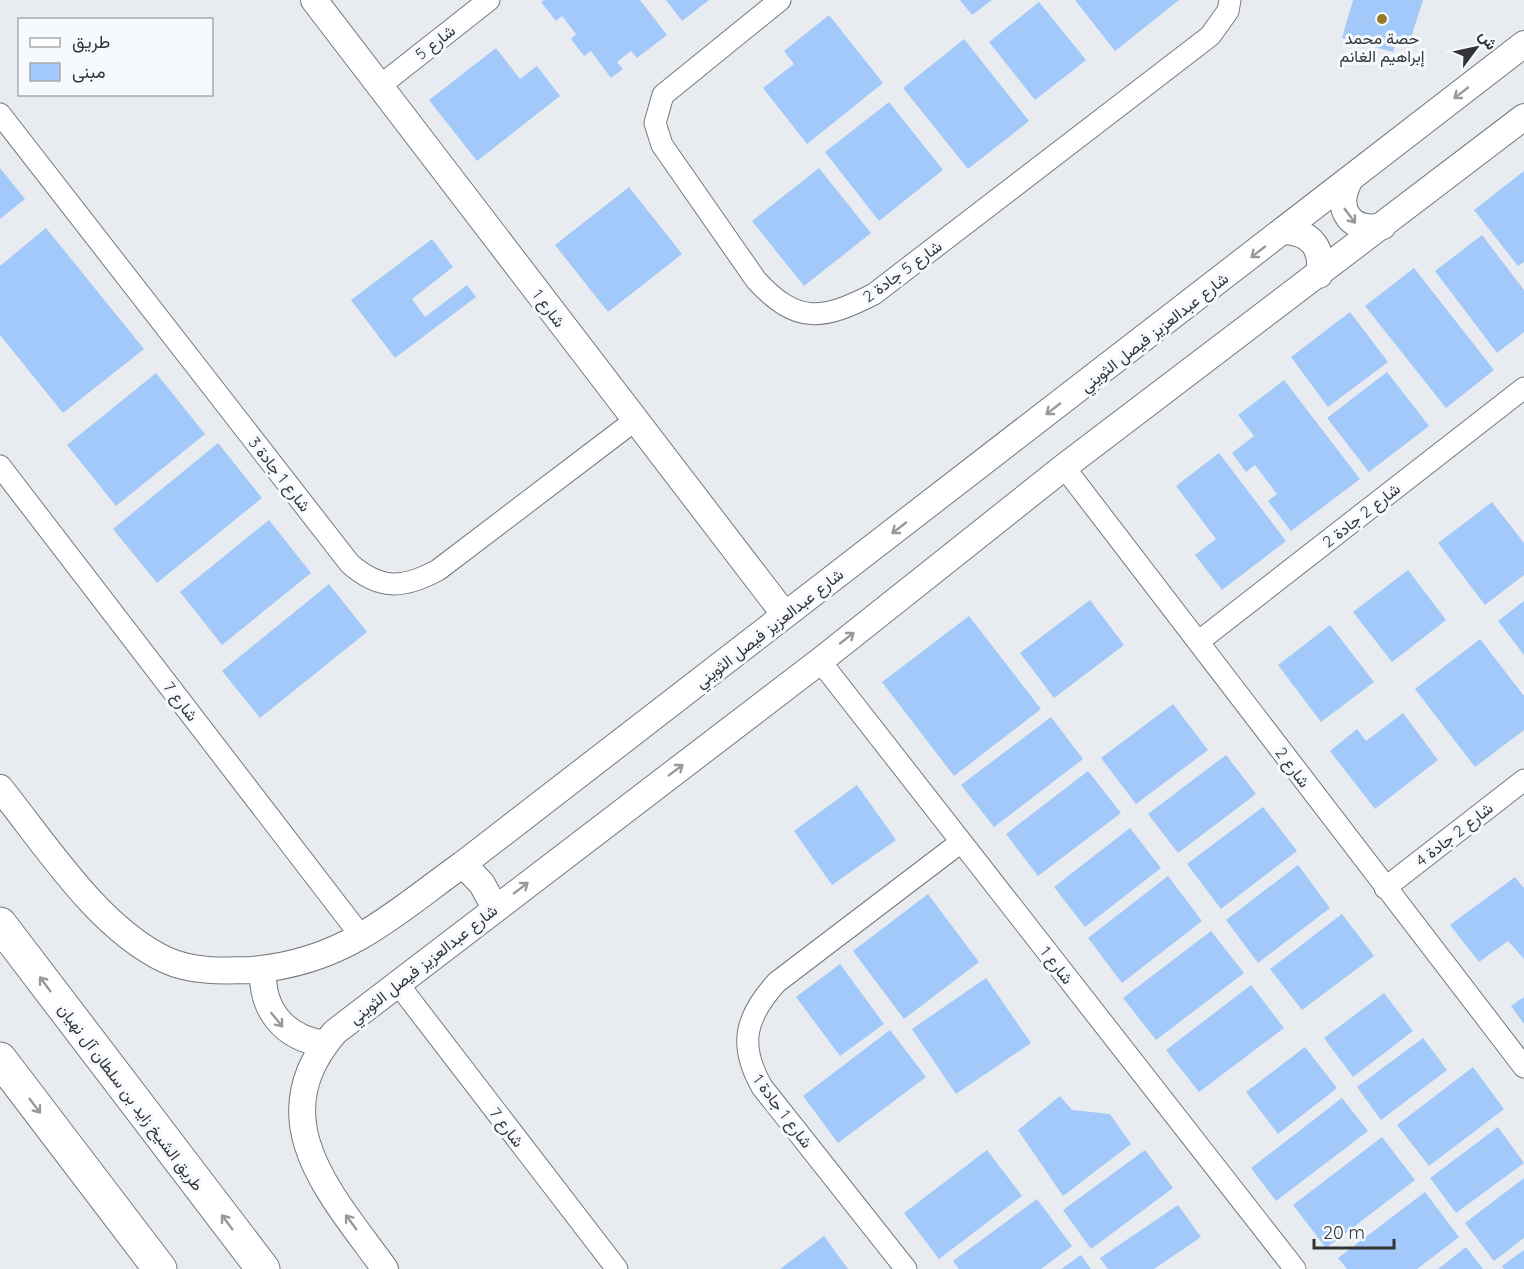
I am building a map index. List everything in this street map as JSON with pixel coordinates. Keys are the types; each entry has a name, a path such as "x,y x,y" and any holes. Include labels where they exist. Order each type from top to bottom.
{"highway":[{"name":"طريق الشيخ زايد بن سلطان آل نهيان","path":"0,924 263,1269"},
{"path":"0,1059 160,1269"}],"street":[{"name":"شارع 1","path":"314,0 381,84 634,421 785,615"},
{"name":"شارع 5","path":"381,84 489,0"},
{"name":"شارع 5 جادة 2","path":"780,0 663,95 655,123 662,146 756,280 774,300 788,308 819,314 834,312 874,294 1210,36 1228,11 1230,0"},
{"name":"شارع عبدالعزيز فيصل الثويني","path":"0,788 85,893 136,941 167,960 198,969 264,969 321,955 361,936 463,864 1285,231 1524,44"},
{"name":"شارع 1 جادة 3","path":"0,114 350,564 368,578 395,585 404,584 438,570 634,421"},
{"name":"شارع عبدالعزيز فيصل الثويني","path":"386,1269 328,1189 306,1144 301,1115 305,1085 324,1044 348,1021 820,660 1064,467 1524,117"},
{"path":"1349,181 1343,192 1343,205 1348,217 1358,225 1370,229 1383,226"},
{"path":"1285,231 1298,232 1310,238 1320,255 1319,275"},
{"name":"شارع 2 جادة 2","path":"1198,642 1524,388"},
{"name":"شارع 7","path":"0,466 361,936"},
{"name":"شارع 2","path":"1064,467 1385,888 1524,1066"},
{"name":"شارع 1","path":"820,660 1295,1269"},
{"name":"شارع 2 جادة 4","path":"1385,888 1524,780"},
{"name":"شارع 1 جادة 1","path":"906,1269 762,1087 747,1055 746,1038 758,1007 777,982 961,842"},
{"path":"463,864 482,884 495,908"},
{"path":"264,969 264,996 277,1020 298,1038 324,1044"},
{"name":"شارع 7","path":"398,984 617,1269"}],"building":[{"path":"544,0 640,0 667,35 637,58 631,51 617,62 623,69 611,78 591,51 584,56 571,39 576,34 562,16 556,21 541,2"},
{"path":"666,0 709,0 682,21"},
{"path":"960,0 992,0 972,15"},
{"path":"1075,0 1179,0 1115,51"},
{"name":"حصة محمد إبراهيم الغانم","path":"1353,0 1423,0 1408,47 1396,44 1393,52 1342,38"},
{"path":"1039,2 1086,60 1035,100 989,42"},
{"path":"829,15 883,83 807,144 763,88 794,64 784,51"},
{"path":"964,39 1029,121 968,169 903,88"},
{"path":"496,48 520,79 537,66 560,96 477,161 429,100"},
{"path":"889,102 943,170 879,221 825,152"},
{"path":"0,168 25,199 0,219"},
{"path":"819,168 871,233 804,286 752,221"},
{"path":"1524,171 1524,262 1518,266 1474,210"},
{"path":"629,187 682,254 608,312 555,245"},
{"path":"46,228 144,349 63,413 0,335 0,266"},
{"path":"1482,235 1524,290 1524,332 1497,353 1435,271"},
{"path":"432,239 453,267 412,299 425,317 467,285 476,297 395,358 351,300"},
{"path":"1414,268 1494,370 1446,408 1365,306"},
{"path":"1350,312 1388,362 1328,407 1291,357"},
{"path":"1387,372 1429,426 1369,472 1327,418"},
{"path":"156,373 205,434 116,506 67,445"},
{"path":"1284,380 1360,479 1291,531 1268,501 1277,494 1255,465 1246,472 1232,453 1254,436 1238,415"},
{"path":"218,443 262,498 157,583 113,529"},
{"path":"1219,453 1286,541 1222,590 1195,555 1216,539 1176,486"},
{"path":"1492,502 1524,543 1524,575 1485,605 1438,543"},
{"path":"269,520 311,573 222,645 180,592"},
{"path":"1408,570 1446,620 1392,662 1353,612"},
{"path":"329,584 367,632 260,718 222,671"},
{"path":"1090,600 1124,645 1054,698 1020,653"},
{"path":"1524,601 1524,655 1498,621"},
{"path":"969,616 1041,709 954,776 882,682"},
{"path":"1330,625 1374,682 1321,722 1278,665"},
{"path":"1480,639 1524,696 1524,730 1475,767 1415,689"},
{"path":"1173,704 1208,750 1136,804 1101,758"},
{"path":"1403,713 1438,760 1375,809 1330,751 1357,729 1366,741"},
{"path":"1051,717 1083,759 994,827 961,785"},
{"path":"1226,755 1256,794 1178,853 1148,814"},
{"path":"1088,771 1121,813 1038,876 1006,834"},
{"path":"857,785 896,840 832,885 794,831"},
{"path":"1263,807 1297,851 1221,909 1187,864"},
{"path":"1130,828 1161,868 1085,927 1054,887"},
{"path":"1298,865 1330,908 1258,963 1226,920"},
{"path":"1168,876 1202,921 1122,983 1088,938"},
{"path":"1515,877 1524,888 1524,959 1508,941 1479,962 1450,925"},
{"path":"928,894 979,962 904,1019 853,951"},
{"path":"1342,914 1374,956 1302,1010 1270,969"},
{"path":"1211,931 1244,973 1156,1040 1123,998"},
{"path":"840,964 884,1024 840,1056 796,997"},
{"path":"986,978 1031,1043 956,1094 912,1029"},
{"path":"1251,985 1284,1028 1199,1092 1166,1050"},
{"path":"1384,993 1413,1031 1353,1077 1324,1038"},
{"path":"1524,997 1524,1024 1511,1006"},
{"path":"890,1030 926,1077 838,1143 803,1096"},
{"path":"1423,1038 1447,1070 1381,1120 1357,1087"},
{"path":"1305,1047 1337,1088 1278,1134 1246,1092"},
{"path":"1473,1067 1504,1109 1429,1166 1397,1125"},
{"path":"1060,1096 1072,1110 1110,1114 1131,1144 1063,1196 1018,1130"},
{"path":"1342,1098 1368,1131 1276,1201 1251,1168"},
{"path":"1498,1127 1524,1163 1456,1213 1430,1178"},
{"path":"1382,1137 1415,1180 1326,1248 1293,1205"},
{"path":"987,1150 1022,1196 939,1259 904,1213"},
{"path":"1145,1150 1173,1188 1091,1249 1063,1210"},
{"path":"1524,1178 1524,1238 1494,1261 1465,1223"},
{"path":"1425,1192 1459,1237 1417,1269 1347,1269 1338,1258"},
{"path":"1037,1199 1072,1246 1041,1269 959,1269 953,1261"},
{"path":"1178,1205 1201,1237 1154,1269 1108,1269 1100,1258"},
{"path":"824,1236 848,1269 780,1269"},
{"path":"1466,1247 1483,1269 1438,1269"},
{"path":"1524,1250 1524,1269 1504,1269 1502,1266"},
{"path":"1081,1255 1091,1269 1061,1269"}],"place":[{"name":"حصة محمد إبراهيم الغانم","path":"1382,19"}]}
